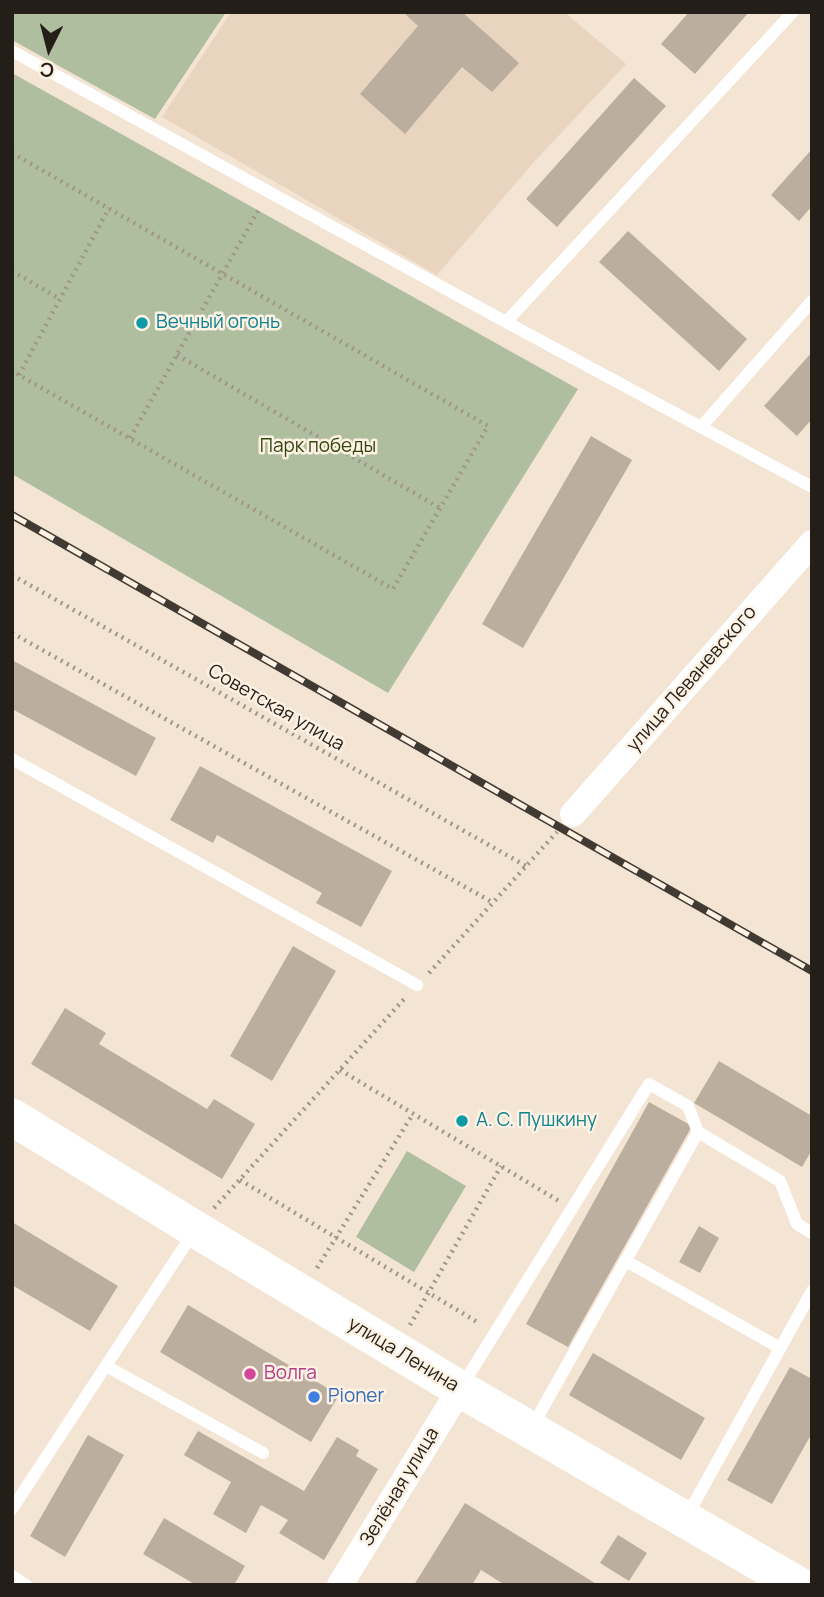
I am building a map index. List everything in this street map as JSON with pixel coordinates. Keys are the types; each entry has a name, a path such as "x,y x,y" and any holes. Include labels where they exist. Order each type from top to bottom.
{"main road":[{"name":"улица Ленина","path":"12,1117 460,1389 798,1585"}],"street":[{"name":"улица Леваневского","path":"573,814 803,568 812,543"},
{"name":"Зелёная улица","path":"340,1585 460,1389"}],"lane":[{"path":"506,322 793,12"},
{"path":"12,51 812,487"},
{"path":"701,427 812,301"},
{"path":"12,759 417,985"},
{"path":"460,1389 649,1084 688,1106 698,1132 780,1181 797,1224 812,1233"},
{"path":"530,1430 698,1132"},
{"path":"12,1509 195,1230"},
{"path":"625,1261 780,1348"},
{"path":"685,1519 812,1291"},
{"path":"106,1366 263,1453"},
{"path":"12,1576 26,1585"}],"path":[{"path":"12,153 488,426 393,589 12,371"},
{"path":"130,438 262,204"},
{"path":"19,375 109,208"},
{"path":"12,271 60,299"},
{"path":"177,355 440,508"},
{"name":"Советская улица","path":"12,575 526,866"},
{"path":"12,633 492,902"},
{"path":"195,1230 573,814"},
{"path":"340,1070 572,1209"},
{"path":"315,1271 413,1114"},
{"path":"410,1325 501,1166"},
{"path":"240,1180 495,1332"}],"shaded area":[{"path":"231,12 564,12 626,64 533,163 437,275 162,117"}],"green space":[{"path":"12,12 226,12 155,119 12,40"},
{"name":"Парк победы","path":"12,73 578,389 388,693 12,474"},
{"path":"407,1151 466,1186 414,1272 356,1237"}],"building":[{"path":"403,12 462,12 519,63 492,92 462,67 405,134 360,94 418,26"},
{"path":"689,12 749,12 695,74 661,44"},
{"path":"634,78 666,106 557,227 526,199"},
{"path":"812,149 812,206 799,221 771,195"},
{"path":"628,231 747,339 719,371 599,262"},
{"path":"812,352 812,419 797,436 764,406"},
{"path":"591,436 632,460 523,648 482,624"},
{"path":"12,660 156,738 136,776 12,709"},
{"path":"200,766 392,871 361,927 316,903 322,893 217,835 213,843 170,820"},
{"path":"293,946 336,971 272,1081 230,1056"},
{"path":"65,1008 106,1033 99,1044 207,1109 214,1099 255,1124 222,1179 31,1064"},
{"path":"719,1061 812,1116 812,1150 802,1167 694,1103"},
{"path":"649,1102 692,1126 568,1347 526,1324"},
{"path":"12,1222 118,1286 90,1331 12,1285"},
{"path":"699,1226 719,1238 700,1273 679,1262"},
{"name":"Волга","path":"188,1305 339,1395 311,1442 160,1352"},
{"path":"593,1353 705,1418 681,1460 569,1395"},
{"path":"790,1367 812,1379 812,1433 772,1504 727,1480"},
{"path":"198,1431 304,1491 337,1437 359,1450 356,1456 378,1469 324,1560 279,1533 288,1520 261,1505 246,1533 213,1514 231,1482 184,1455"},
{"path":"88,1435 124,1455 65,1557 30,1536"},
{"path":"465,1503 598,1585 505,1585 481,1570 472,1585 414,1585"},
{"path":"164,1518 245,1566 234,1585 196,1585 143,1554"},
{"path":"618,1535 647,1553 629,1581 600,1563"}],"railway":[{"path":"12,515 812,971"}],"place":[{"name":"Вечный огонь","path":"142,323"},
{"name":"А. С. Пушкину","path":"462,1121"},
{"name":"Волга","path":"250,1374"},
{"name":"Pioner","path":"314,1397"}]}
